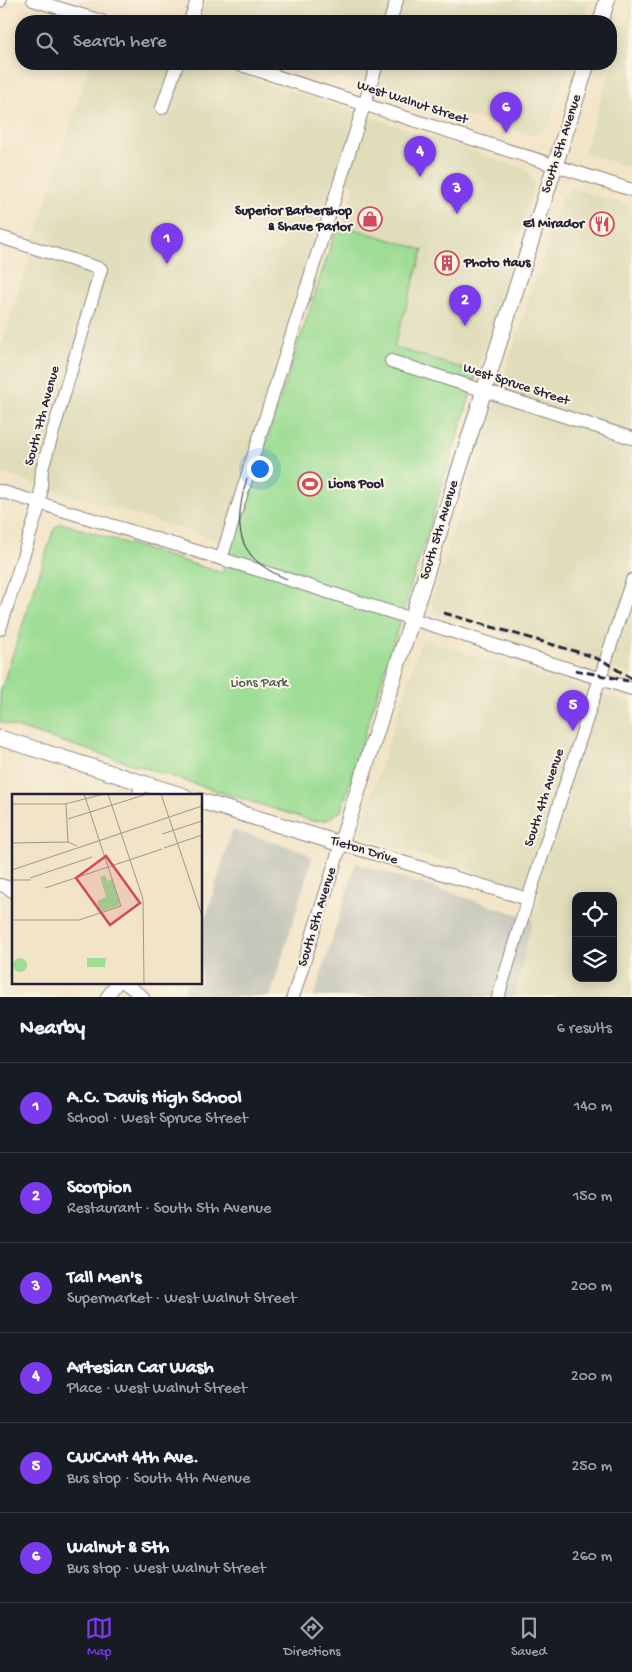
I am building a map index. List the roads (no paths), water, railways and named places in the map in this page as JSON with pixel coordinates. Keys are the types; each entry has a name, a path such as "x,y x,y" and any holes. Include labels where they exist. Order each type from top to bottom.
{"main road":[{"path":"603,15 607,0"},
{"name":"South 5th Avenue","path":"341,844 585,70"},
{"path":"0,738 140,789 161,792"},
{"name":"Tieton Drive","path":"202,801 341,844"}],"street":[{"path":"33,0 82,15"},
{"path":"192,15 197,0"},
{"path":"392,15 397,0"},
{"path":"162,108 175,70"},
{"name":"West Walnut Street","path":"257,70 632,190"},
{"path":"221,559 375,70"},
{"name":"South 7th Avenue","path":"0,237 101,269 42,470 40,503 0,629"},
{"name":"West Spruce Street","path":"391,361 632,438"},
{"path":"0,491 632,689"},
{"name":"South 4th Avenue","path":"498,997 632,580"},
{"name":"Tieton Drive","path":"341,844 528,899"},
{"name":"South 5th Avenue","path":"293,997 341,844"},
{"path":"0,886 7,887 12,891"},
{"path":"107,997 116,984"},
{"path":"126,984 143,997"}],"tram line":[{"path":"247,478 240,512 242,539 248,551 257,561 270,571 287,579"}],"railway":[{"path":"444,613 588,655 605,662 632,679"},
{"path":"575,670 628,681"}],"place":[{"name":"Walnut & 5th","path":"506,133"},
{"name":"Artesian Car Wash","path":"420,177"},
{"name":"Tall Men's","path":"457,214"},
{"name":"Superior Barbershop & Shave Parlor","path":"370,219"},
{"name":"El Mirador","path":"602,224"},
{"name":"Photo Haus","path":"447,263"},
{"name":"A.C. Davis High School","path":"167,264"},
{"name":"Scorpion","path":"465,326"},
{"name":"Lions Pool","path":"310,484"},
{"name":"CWCMH 4th Ave.","path":"573,731"}],"park label":[{"name":"Lions Park","path":"259,683"}]}
